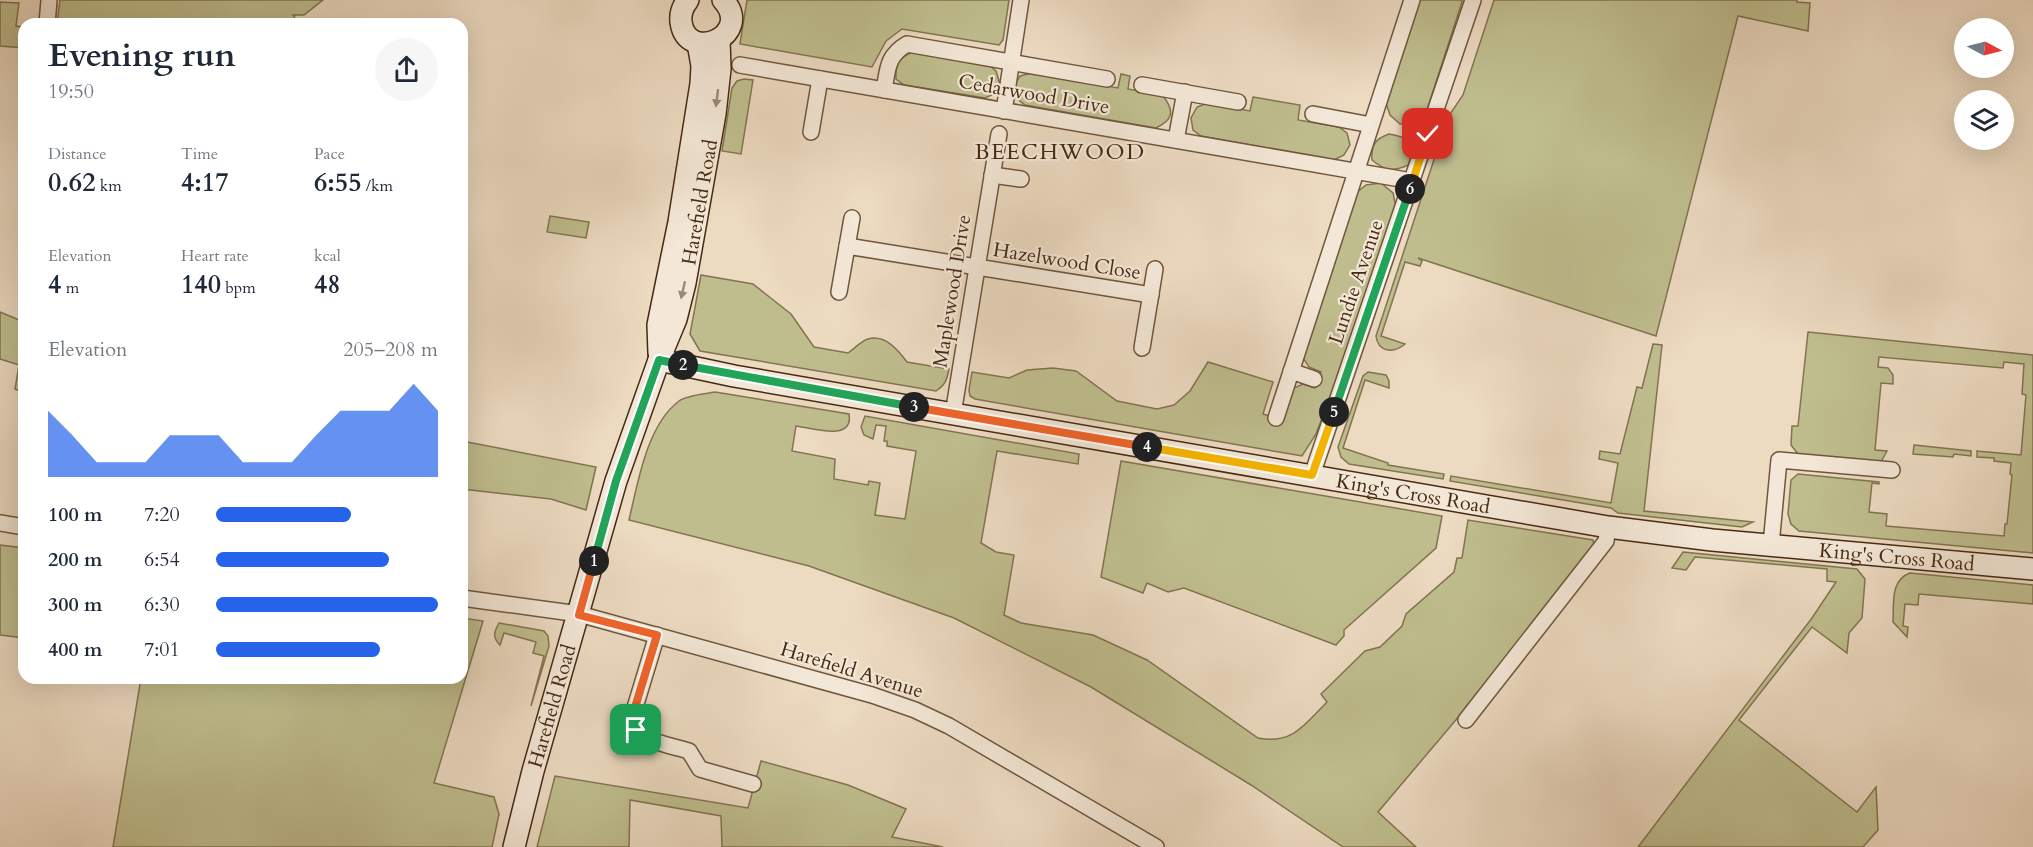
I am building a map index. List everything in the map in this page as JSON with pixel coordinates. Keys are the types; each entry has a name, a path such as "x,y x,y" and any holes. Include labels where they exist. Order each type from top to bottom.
{"street":[{"path":"48,18 49,0"},
{"name":"Harefield Road","path":"659,360 658,325 679,222 701,84 702,66 698,43 685,33 681,26 682,11 688,0"},
{"name":"Harefield Road","path":"514,847 533,771 622,463 676,319 685,283 715,114 720,69 719,40 725,34 731,20 730,12 723,0"},
{"path":"1004,111 1021,0"},
{"name":"Lundie Avenue","path":"1276,418 1412,0"},
{"name":"Lundie Avenue","path":"1312,475 1473,0"},
{"path":"698,43 709,44 719,40"},
{"name":"Cedarwood Drive","path":"884,90 888,67 895,51 907,44 1107,79"},
{"name":"Cedarwood Drive","path":"740,65 1412,181"},
{"path":"811,132 820,79"},
{"path":"1142,85 1238,102"},
{"path":"1176,140 1185,92"},
{"path":"1313,114 1371,124"},
{"name":"Maplewood Drive","path":"953,414 999,134"},
{"path":"992,175 1021,179"},
{"path":"839,292 852,218"},
{"name":"Hazelwood Close","path":"847,246 1151,296"},
{"name":"Hazelwood Close","path":"1142,348 1155,269"},
{"name":"King's Cross Road","path":"659,360 734,376 1608,527 1712,540 2033,569"},
{"path":"1291,371 1314,379"},
{"path":"1771,545 1779,460 1892,470"},
{"path":"0,523 18,526"},
{"path":"1466,720 1606,541 1608,527"},
{"name":"Harefield Avenue","path":"468,599 579,615 872,695 915,710 949,726 1156,847"},
{"path":"657,635 633,714 636,730 645,737 689,751 700,770 753,784"}],"shaded area":[{"path":"60,0 323,0 304,15 293,15 295,18 58,18"},
{"path":"747,0 1009,0 1003,40 999,45 902,29 886,41 872,67 740,44"},
{"path":"1420,0 1462,0 1462,2 1425,116 1414,123 1400,124 1390,115 1386,103"},
{"path":"1494,0 1797,0 1797,2 1810,3 1808,31 1738,16 1656,336 1418,258 1422,261 1420,266 1405,262 1381,336 1405,344 1396,349 1387,350 1377,341 1376,336 1448,117 1463,95"},
{"path":"0,2 19,3 16,26 18,26 18,48 0,46"},
{"path":"913,52 990,66 996,71 1000,84 994,94 985,98 904,85 896,79 897,65 904,56"},
{"path":"1032,73 1118,88 1121,74 1130,76 1128,89 1163,96 1171,111 1170,115 1166,122 1156,128 1025,105 1016,98 1014,86 1020,76"},
{"path":"753,80 741,154 722,151 732,88 737,81"},
{"path":"1253,97 1300,105 1298,120 1339,127 1347,133 1350,145 1344,155 1334,160 1201,136 1193,130 1191,118 1197,107 1208,103 1250,111"},
{"path":"1389,134 1402,137 1410,143 1412,152 1408,165 1398,169 1389,169 1372,160 1375,143"},
{"path":"1381,183 1393,193 1396,207 1348,350 1316,434 1302,456 975,399 970,396 972,372 1009,378 1027,370 1053,368 1076,371 1117,401 1157,409 1174,405 1190,391 1208,362 1273,382 1263,414 1282,420 1294,388 1303,384 1315,388 1321,372 1309,367 1303,358 1356,193 1366,185"},
{"path":"550,216 589,222 586,238 547,232"},
{"path":"701,275 753,284 791,314 814,347 848,353 865,340 880,339 895,348 907,362 949,369 946,379 942,387 936,391 700,351 690,334"},
{"path":"0,312 18,320 18,365 0,359"},
{"path":"1808,332 2033,355 2033,553 1799,531 1791,524 1788,514 1791,480 1798,474 1879,482 1879,484 1872,483 1869,512 1887,514 1886,526 2004,536 2012,475 2010,474 2011,463 1994,461 1994,458 1977,457 1977,451 2021,455 2026,395 2022,394 2024,364 2004,362 2003,368 1879,357 1878,367 1888,368 1893,375 1893,384 1881,383 1875,450 1887,451 1881,462 1798,454 1791,445 1792,426 1798,426"},
{"path":"1653,344 1662,345 1644,511 1753,522 1742,527 1618,513 1611,508 1450,481 1451,476 1611,503 1618,463 1599,459 1600,451 1620,454 1637,387 1642,388"},
{"path":"18,371 18,390 15,389"},
{"path":"1368,372 1386,375 1389,388 1365,380 1343,448 1388,463 1388,465 1444,474 1443,479 1349,464 1341,457 1338,447 1363,376"},
{"path":"715,392 849,414 849,423 839,431 796,426 792,451 835,459 834,479 868,485 869,481 880,483 875,515 905,519 916,451 887,446 887,441 884,441 886,426 876,425 873,439 864,435 861,427 865,416 1079,454 1078,464 997,451 981,543 996,552 1014,555 1004,615 1021,623 1093,635 1147,660 1258,738 1280,738 1305,725 1327,702 1321,694 1365,651 1380,647 1402,626 1406,614 1454,572 1457,558 1462,558 1468,520 1593,540 1594,546 1455,721 1378,812 1416,847 1343,847 1251,785 1091,687 954,618 809,566 629,520 645,455 659,424 668,411 682,399"},
{"path":"468,442 596,467 586,510 551,499 468,490"},
{"path":"1914,445 1971,451 1971,456 1913,454"},
{"path":"1121,461 1442,516 1436,548 1344,630 1344,636 1336,645 1184,588 1168,592 1147,583 1143,593 1101,577"},
{"path":"0,545 18,547 18,637 0,635"},
{"path":"1683,552 1857,569 1865,579 1862,618 1849,633 1847,653 1812,627 1739,720 1857,812 1876,787 1878,830 1863,847 1638,847 1812,618 1836,582 1827,581 1827,569 1695,557 1686,570 1672,568"},
{"path":"1910,573 2033,585 2033,604 1919,594 1918,605 1905,604 1903,626 1908,627 1907,637 1893,622 1894,593 1899,581"},
{"path":"468,619 483,621 468,671"},
{"path":"499,623 544,631 548,636 549,646 531,706 544,656 533,653 536,642 504,633 500,645 495,634"},
{"path":"140,684 464,684 434,783 494,797 499,814 492,847 113,847"},
{"path":"761,761 848,785 906,809 892,837 943,847 722,847 721,816 630,800 629,847 537,847 555,776 748,808"}],"district":[{"name":"BEECHWOOD","path":"1060,152"}],"route":[{"path":"636,730 633,714 657,635 579,615 616,481 659,360 734,376 1312,475 1428,134"}]}
